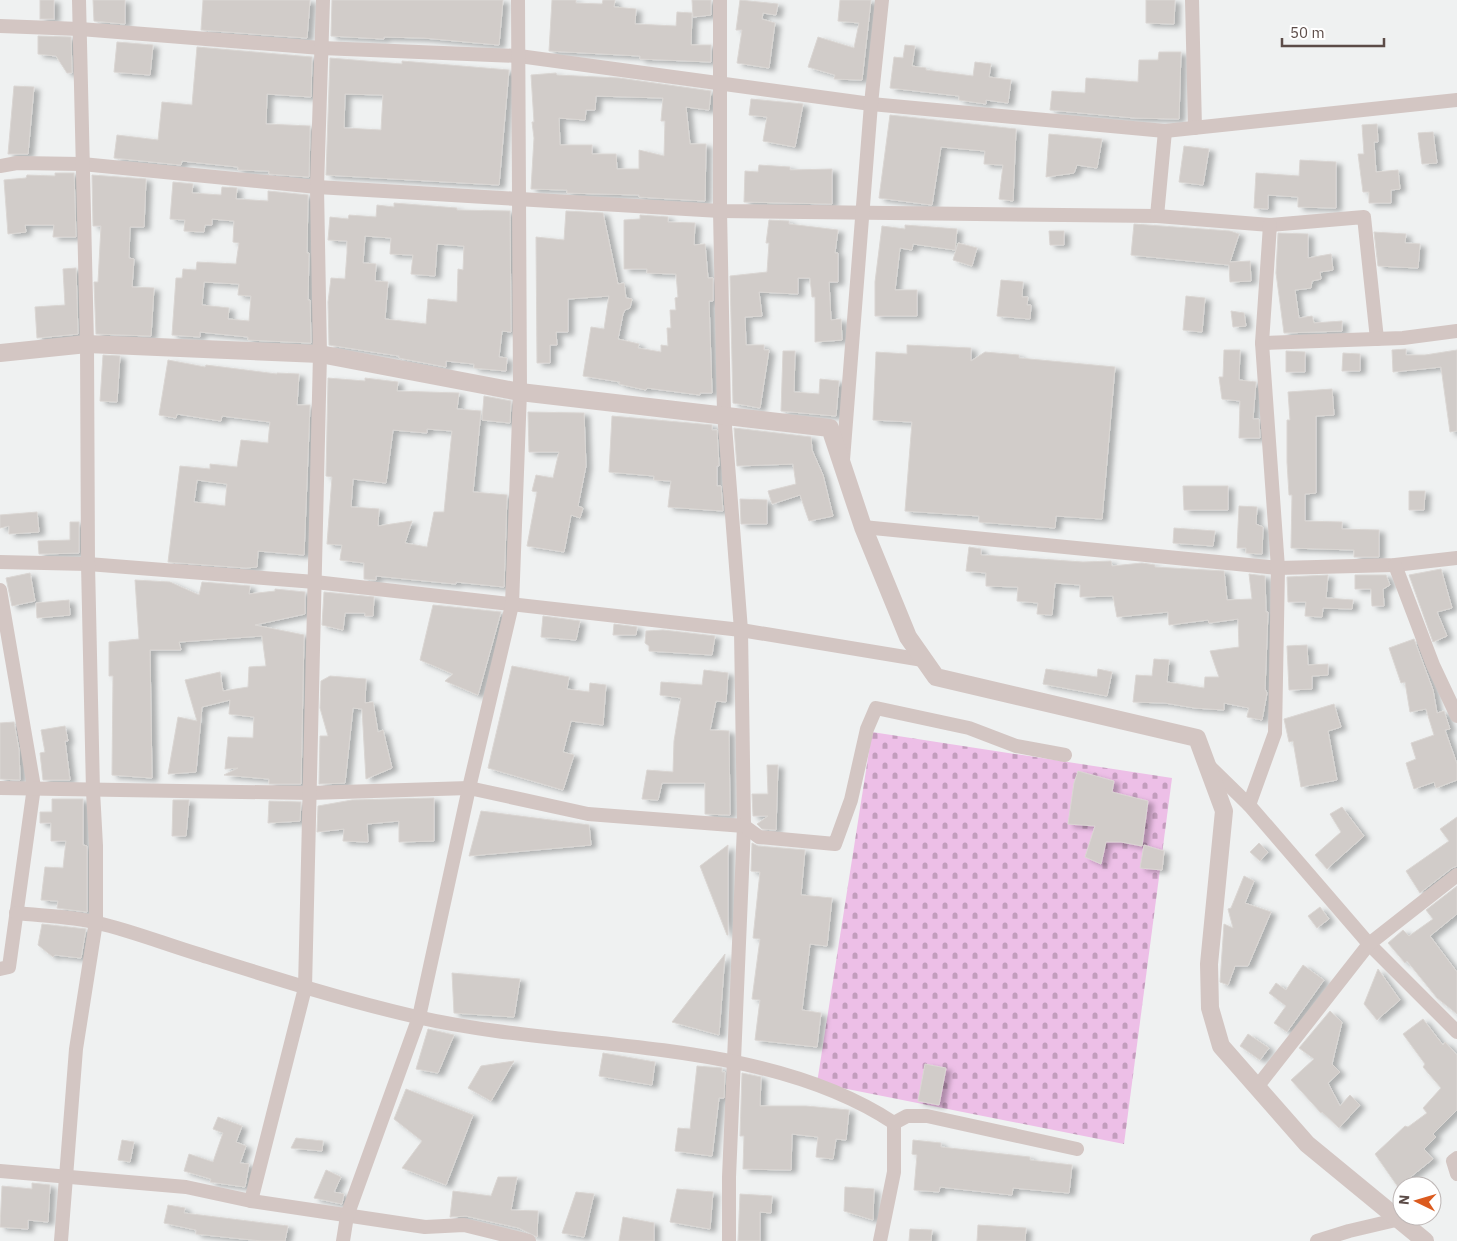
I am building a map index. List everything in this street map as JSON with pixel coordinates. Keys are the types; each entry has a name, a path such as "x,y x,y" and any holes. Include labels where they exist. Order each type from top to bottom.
{"street":[{"path":"62,1241 76,1049 96,922 96,846 88,564 87,344 80,0"},
{"path":"251,1201 305,988 320,354 317,187 323,0"},
{"path":"342,1241 347,1216 419,1018 469,788 512,605 520,392 518,0"},
{"path":"720,0 720,211 724,414 741,630 744,826 729,1177 729,1241"},
{"path":"843,461 871,104 882,0"},
{"path":"1192,0 1194,128"},
{"path":"0,26 80,29 321,48 519,56 721,82 871,104 1165,131 1457,100"},
{"path":"1157,216 1165,131"},
{"path":"0,166 17,164 82,164 317,187 720,211 1157,216 1270,224 1364,217 1378,339"},
{"path":"1249,806 1275,733 1278,568 1262,343 1270,224"},
{"path":"1262,343 1378,339 1457,331"},
{"path":"0,353 87,344 320,354 520,392 724,414 830,428 843,461 863,527 908,637 936,677 1197,738 1224,811 1209,964 1210,1008 1221,1046 1307,1144 1392,1212"},
{"path":"863,527 1278,568 1395,566 1457,558"},
{"path":"0,562 88,564 315,582 741,630 923,660"},
{"path":"1395,566 1434,665 1457,716"},
{"path":"0,590 34,787 9,967 0,969"},
{"path":"0,788 34,787 93,791 310,793 469,788 588,814 744,826 759,837 835,844 851,800 867,729 876,708 969,728 1016,746 1065,755"},
{"path":"1207,764 1249,806 1369,944 1457,1032"},
{"path":"1257,1087 1369,944 1457,875"},
{"path":"16,913 96,922 305,988 419,1018 734,1061 791,1077 844,1096 871,1108 894,1123"},
{"path":"894,1123 907,1116 927,1116 1077,1149"},
{"path":"880,1241 894,1172 894,1123"},
{"path":"1457,1158 1453,1161 1457,1174"},
{"path":"0,1171 186,1187 251,1201 347,1216 425,1226 464,1225 529,1241"},
{"path":"1318,1241 1392,1220"},
{"path":"1409,1226 1425,1241"}],"green space":[{"path":"872,732 1172,778 1124,1144 817,1083"}],"building":[{"path":"40,0 54,0 54,19 40,19"},
{"path":"93,0 125,0 125,24 94,21"},
{"path":"203,0 310,0 307,38 201,30"},
{"path":"332,0 503,0 499,45 424,38 384,37 384,39 331,36"},
{"path":"552,0 576,0 576,3 602,4 603,0 615,0 614,7 636,9 635,24 676,26 677,12 692,13 691,45 711,45 711,62 640,59 640,56 549,51"},
{"path":"692,0 711,0 711,15 693,17"},
{"path":"740,0 778,4 776,15 763,13 762,19 775,23 769,68 737,63 742,30 736,30"},
{"path":"840,0 871,0 862,80 834,79 835,75 808,67 818,37 854,48 859,23 838,21"},
{"path":"1146,0 1175,0 1174,24 1146,23"},
{"path":"38,36 71,37 72,73 67,73 56,56 38,54"},
{"path":"117,42 153,45 150,75 114,72"},
{"path":"905,45 915,46 912,66 926,68 926,70 973,76 975,62 991,64 989,77 1011,80 1008,103 986,100 986,104 959,100 959,96 890,88 894,57 903,58"},
{"path":"197,47 312,57 311,97 267,94 266,124 310,126 309,177 269,174 269,171 238,170 238,167 182,161 181,165 114,158 117,135 158,140 162,102 192,105"},
{"path":"1159,52 1181,52 1179,119 1135,118 1050,110 1052,91 1085,93 1086,78 1138,82 1139,60 1158,60"},
{"path":"330,58 402,64 402,61 509,70 499,185 326,175","holes":["345,94 383,95 381,130 344,128"]},
{"path":"556,73 557,75 619,78 711,91 709,110 686,107 690,144 706,144 705,201 639,197 639,195 567,193 567,190 531,189 534,138 532,122 534,122 531,75","holes":["596,96 663,98 661,121 665,121 664,156 639,150 639,169 617,169 616,154 592,154 592,145 560,145 559,118 585,120 586,110 595,110"]},
{"path":"14,86 34,87 28,154 8,154"},
{"path":"751,99 803,104 795,147 763,141 767,117 749,115"},
{"path":"890,115 1016,129 1013,201 999,199 1003,165 984,164 985,151 941,147 932,205 879,198"},
{"path":"1377,124 1378,142 1374,142 1376,172 1398,170 1400,189 1391,190 1391,203 1369,203 1369,192 1363,192 1358,154 1364,154 1362,125"},
{"path":"1433,132 1437,163 1422,164 1418,133"},
{"path":"1049,134 1102,139 1097,168 1077,165 1074,173 1046,177"},
{"path":"1184,146 1209,149 1203,185 1179,182"},
{"path":"1300,160 1336,162 1336,208 1298,207 1298,197 1268,195 1268,209 1254,208 1256,173 1299,176"},
{"path":"759,165 790,167 790,170 832,169 832,204 744,202 745,171 758,172"},
{"path":"55,173 74,173 76,237 53,237 54,225 25,225 26,232 8,234 4,180 26,178 27,175 55,176"},
{"path":"92,175 146,179 144,227 130,227 129,258 134,259 132,287 154,288 151,336 96,334 94,282 98,282 101,226 93,226"},
{"path":"173,182 193,184 192,193 221,195 222,187 237,188 236,199 268,201 268,191 308,195 307,253 309,253 308,300 310,300 311,343 248,340 248,337 200,332 200,337 172,335 176,278 182,278 183,269 196,270 197,262 236,264 239,243 233,242 234,221 212,219 212,225 205,225 204,232 184,231 185,220 170,219","holes":["204,282 239,284 238,295 251,296 249,321 228,319 229,308 202,305"]},
{"path":"394,203 457,208 457,210 510,211 511,332 502,331 499,357 507,358 506,371 474,368 474,364 446,361 446,367 399,358 399,356 329,345 328,302 331,278 345,279 347,253 347,241 328,240 330,217 348,219 349,215 376,217 377,205 394,207","holes":["365,236 391,238 390,254 413,255 411,274 435,276 437,244 464,246 463,270 458,269 457,302 428,299 426,324 385,319 388,282 375,281 376,264 363,263"]},
{"path":"566,211 603,213 618,284 624,283 626,298 632,299 630,308 625,310 623,314 618,339 639,344 638,348 661,352 661,345 668,346 667,328 671,328 670,310 676,310 675,298 678,297 676,274 647,273 647,269 624,269 624,220 640,219 640,215 668,217 668,222 695,223 694,245 705,244 708,278 713,278 713,301 709,301 712,393 700,393 700,395 647,388 646,390 619,384 620,382 583,376 591,327 604,329 609,296 568,299 568,332 556,332 557,345 550,345 550,363 537,363 536,237 564,240"},
{"path":"769,220 789,221 789,224 838,230 835,253 838,253 838,282 829,282 831,320 841,319 842,340 815,342 815,297 812,297 810,278 798,278 798,294 759,292 762,316 745,317 746,345 764,345 764,350 769,350 760,408 733,403 730,276 767,272 769,243 766,243"},
{"path":"1134,224 1230,231 1239,234 1230,262 1250,261 1251,281 1230,282 1229,265 1131,255"},
{"path":"905,225 957,229 955,250 913,244 912,250 900,248 895,290 917,290 917,316 875,316 875,282 882,226 905,229"},
{"path":"1049,231 1064,231 1064,245 1050,245"},
{"path":"1374,232 1406,234 1405,243 1420,244 1418,268 1378,266"},
{"path":"1278,233 1308,234 1308,258 1331,254 1333,270 1320,272 1321,279 1312,281 1311,288 1295,290 1299,318 1312,316 1314,323 1342,321 1342,331 1284,333 1276,273"},
{"path":"958,243 977,248 972,266 953,260"},
{"path":"76,268 78,334 37,338 35,307 65,305 63,269"},
{"path":"1001,280 1023,282 1022,297 1028,297 1027,305 1031,305 1030,319 997,316"},
{"path":"1186,296 1205,298 1202,332 1183,330"},
{"path":"1231,311 1244,313 1246,326 1233,327"},
{"path":"907,345 971,348 971,361 985,352 1019,355 1019,358 1115,367 1102,519 1056,516 1055,528 979,522 979,516 905,511 912,422 873,420 876,352 907,354"},
{"path":"1406,349 1406,355 1425,355 1457,350 1457,431 1450,432 1441,367 1393,372 1392,350"},
{"path":"1224,350 1240,350 1239,380 1256,382 1253,419 1259,419 1260,438 1239,438 1240,401 1222,399 1219,377 1223,377"},
{"path":"783,351 795,351 794,392 819,394 820,379 839,381 836,416 781,411"},
{"path":"1286,351 1305,352 1305,372 1286,372"},
{"path":"1343,353 1360,354 1360,371 1342,371"},
{"path":"103,355 120,356 117,402 100,401"},
{"path":"168,360 205,367 206,365 277,374 299,374 297,405 310,405 304,555 258,551 257,567 246,568 168,562 180,466 210,469 210,464 237,467 241,440 268,443 270,422 222,416 221,421 177,414 176,418 159,415","holes":["197,480 227,484 225,506 194,502"]},
{"path":"328,378 365,381 365,378 398,382 397,391 459,393 457,409 481,411 473,492 507,495 504,587 376,576 376,580 364,579 364,563 340,560 342,545 327,544 332,477 326,476","holes":["427,429 452,431 444,512 434,512 427,547 405,543 412,521 378,526 379,509 351,507 353,479 386,483 393,430 427,433"]},
{"path":"1332,389 1334,415 1316,416 1316,493 1305,494 1305,521 1342,522 1342,529 1379,530 1379,557 1354,557 1354,550 1291,548 1292,495 1289,495 1287,462 1287,420 1290,420 1288,392"},
{"path":"484,396 511,401 510,423 482,420"},
{"path":"528,412 584,413 586,466 578,506 583,508 580,518 571,515 564,552 527,546 537,492 532,491 536,475 553,478 559,452 529,452"},
{"path":"612,416 712,425 712,430 717,430 719,466 717,466 717,486 721,486 723,511 668,507 671,481 654,480 654,476 609,472"},
{"path":"734,428 811,437 812,450 823,475 833,516 809,521 800,495 772,504 768,491 796,484 793,464 737,466"},
{"path":"1183,486 1228,486 1228,510 1184,510"},
{"path":"1409,491 1425,491 1424,510 1409,510"},
{"path":"740,499 767,500 767,524 741,524"},
{"path":"1239,506 1257,507 1256,524 1263,527 1262,554 1246,553 1246,548 1237,548"},
{"path":"37,512 39,532 9,534 9,526 0,528 0,515"},
{"path":"70,522 79,522 79,553 39,554 38,541 70,540"},
{"path":"1174,528 1215,531 1213,546 1173,543"},
{"path":"969,547 981,549 981,555 1083,562 1111,561 1112,566 1142,563 1155,565 1155,567 1224,571 1227,600 1252,599 1249,574 1265,576 1266,612 1268,612 1265,689 1267,693 1262,720 1247,717 1249,708 1224,703 1224,710 1165,703 1133,702 1136,675 1152,676 1154,659 1169,660 1167,682 1204,688 1205,677 1219,677 1210,651 1239,647 1238,619 1209,623 1208,620 1169,625 1168,612 1117,617 1113,596 1080,597 1080,585 1055,583 1052,615 1037,614 1038,603 1017,601 1018,587 986,586 986,573 966,571"},
{"path":"1441,569 1452,608 1437,612 1447,636 1433,642 1409,575"},
{"path":"30,573 35,601 12,606 6,578"},
{"path":"1328,575 1326,598 1353,600 1352,609 1323,608 1322,617 1305,616 1306,602 1288,602 1287,577"},
{"path":"1355,575 1386,575 1390,585 1383,589 1384,606 1372,606 1371,589 1355,589"},
{"path":"135,580 170,582 199,595 202,582 250,586 249,594 275,591 275,589 305,592 305,614 255,625 304,635 301,784 269,784 269,779 224,775 238,768 225,769 228,737 253,738 254,717 229,714 230,700 202,707 196,772 168,774 178,717 197,721 185,680 220,672 223,691 248,687 249,667 266,666 262,636 179,642 181,650 150,650 152,778 112,775 113,676 109,676 109,642 139,639"},
{"path":"324,592 374,597 373,616 365,616 365,613 345,613 343,630 322,625"},
{"path":"69,600 70,615 37,618 36,603"},
{"path":"433,605 501,612 478,695 445,681 453,674 420,660"},
{"path":"543,616 580,621 576,640 541,637"},
{"path":"614,624 637,627 636,635 613,635"},
{"path":"663,630 715,636 712,655 649,651 649,646 645,643 646,631"},
{"path":"1414,639 1433,690 1437,713 1444,711 1450,729 1445,730 1457,764 1457,780 1436,788 1434,782 1414,789 1406,763 1416,759 1411,743 1434,735 1426,709 1410,712 1405,682 1401,683 1389,648"},
{"path":"1307,645 1308,665 1328,664 1328,675 1312,676 1312,689 1289,690 1287,646"},
{"path":"512,666 569,677 567,689 589,692 590,683 606,685 603,725 571,721 563,752 574,755 563,790 488,768"},
{"path":"1046,669 1097,677 1098,669 1112,672 1107,696 1043,684"},
{"path":"704,670 728,673 726,702 716,701 710,730 729,731 730,815 705,814 705,783 662,783 658,800 642,799 647,770 673,772 674,741 681,698 660,695 661,682 702,685"},
{"path":"330,676 366,679 365,703 373,702 378,732 383,730 392,768 366,779 362,709 353,708 345,783 319,784 320,736 328,736 320,708 321,681"},
{"path":"1334,704 1341,727 1328,731 1337,780 1301,787 1293,741 1289,742 1284,719"},
{"path":"14,722 19,750 20,780 0,779 0,723"},
{"path":"65,726 68,741 65,741 70,780 43,780 40,753 45,752 41,730"},
{"path":"767,765 778,765 776,830 762,829 757,824 768,816 753,816 752,794 768,794"},
{"path":"1078,771 1114,781 1112,792 1148,801 1142,846 1121,842 1106,842 1101,864 1085,857 1095,826 1068,824 1074,783"},
{"path":"434,798 434,841 399,842 399,821 367,824 368,842 343,841 344,829 317,832 318,806 352,800"},
{"path":"52,799 83,799 83,845 87,846 87,912 57,908 58,901 41,900 45,867 63,868 66,841 51,841 51,823 40,823 40,812 52,812"},
{"path":"173,800 189,800 186,836 172,836"},
{"path":"269,801 301,802 300,821 268,823"},
{"path":"1342,807 1364,836 1327,869 1315,855 1341,832 1330,814"},
{"path":"481,811 589,825 591,845 469,856"},
{"path":"1457,817 1457,866 1420,893 1406,871 1449,841 1440,829"},
{"path":"752,843 758,846 805,850 801,895 832,898 827,946 810,944 802,1010 821,1013 817,1047 755,1040 760,1000 752,999 760,939 753,938 760,872 751,871"},
{"path":"1259,843 1268,852 1260,861 1250,852"},
{"path":"728,845 728,935 727,935 700,866"},
{"path":"1144,845 1164,851 1162,870 1140,868"},
{"path":"1244,876 1254,881 1245,903 1271,912 1248,966 1235,966 1228,985 1220,982 1224,924 1233,928 1228,909 1231,908"},
{"path":"1457,886 1457,914 1430,936 1457,972 1457,1014 1437,998 1407,961 1405,963 1388,943 1403,930 1409,936 1433,919 1426,910"},
{"path":"1320,907 1329,919 1317,928 1308,916"},
{"path":"42,924 86,929 81,958 55,955 53,957 38,945"},
{"path":"725,954 719,1035 672,1022"},
{"path":"1303,965 1324,980 1287,1032 1274,1023 1286,1006 1269,993 1276,983 1286,990"},
{"path":"1378,969 1400,1000 1377,1020 1364,1004"},
{"path":"452,973 520,979 514,1017 454,1013"},
{"path":"1330,1011 1342,1022 1332,1064 1340,1072 1328,1083 1340,1106 1350,1095 1360,1105 1339,1128 1321,1113 1291,1080 1314,1059 1299,1048"},
{"path":"1423,1019 1443,1045 1445,1042 1457,1055 1457,1110 1433,1134 1436,1137 1424,1149 1433,1159 1412,1176 1392,1176 1392,1178 1375,1154 1405,1126 1408,1127 1427,1113 1423,1108 1441,1088 1423,1067 1425,1064 1403,1034"},
{"path":"428,1029 454,1035 438,1073 416,1069"},
{"path":"1248,1034 1269,1048 1260,1060 1240,1046"},
{"path":"603,1053 655,1062 652,1085 599,1076"},
{"path":"514,1061 491,1101 468,1088 481,1066"},
{"path":"925,1064 946,1068 939,1105 918,1101"},
{"path":"697,1066 722,1068 722,1072 725,1072 724,1098 719,1098 712,1156 675,1151 678,1128 690,1129"},
{"path":"742,1073 761,1077 760,1106 806,1106 849,1110 846,1140 836,1139 833,1159 816,1157 818,1137 792,1134 791,1170 743,1169 744,1136 740,1136"},
{"path":"406,1089 473,1115 446,1185 402,1168 422,1141 394,1119"},
{"path":"218,1117 242,1126 236,1142 246,1146 240,1163 249,1164 245,1187 210,1182 211,1179 184,1171 189,1154 213,1162 223,1133 213,1129"},
{"path":"296,1138 323,1141 322,1151 291,1148"},
{"path":"122,1140 134,1142 130,1162 118,1160"},
{"path":"913,1140 941,1143 941,1147 1030,1157 1030,1160 1072,1165 1069,1193 1013,1188 1012,1195 940,1187 939,1192 914,1190 917,1155 912,1154"},
{"path":"326,1170 341,1177 334,1192 344,1194 342,1204 314,1198"},
{"path":"498,1177 517,1177 511,1210 538,1211 537,1237 519,1228 466,1216 450,1217 453,1191 491,1196"},
{"path":"32,1183 50,1185 48,1222 28,1220 28,1229 0,1227 2,1186 32,1189"},
{"path":"845,1187 874,1189 873,1220 844,1211"},
{"path":"677,1189 713,1192 710,1229 670,1222"},
{"path":"576,1192 594,1194 584,1237 562,1233"},
{"path":"740,1194 772,1196 771,1213 760,1212 760,1241 738,1241"},
{"path":"168,1205 185,1208 184,1213 288,1226 285,1241 262,1241 196,1234 196,1230 164,1223"},
{"path":"623,1217 654,1223 654,1241 619,1241"},
{"path":"978,1225 1026,1228 1025,1241 977,1241"},
{"path":"910,1229 932,1230 931,1241 909,1241"}]}
